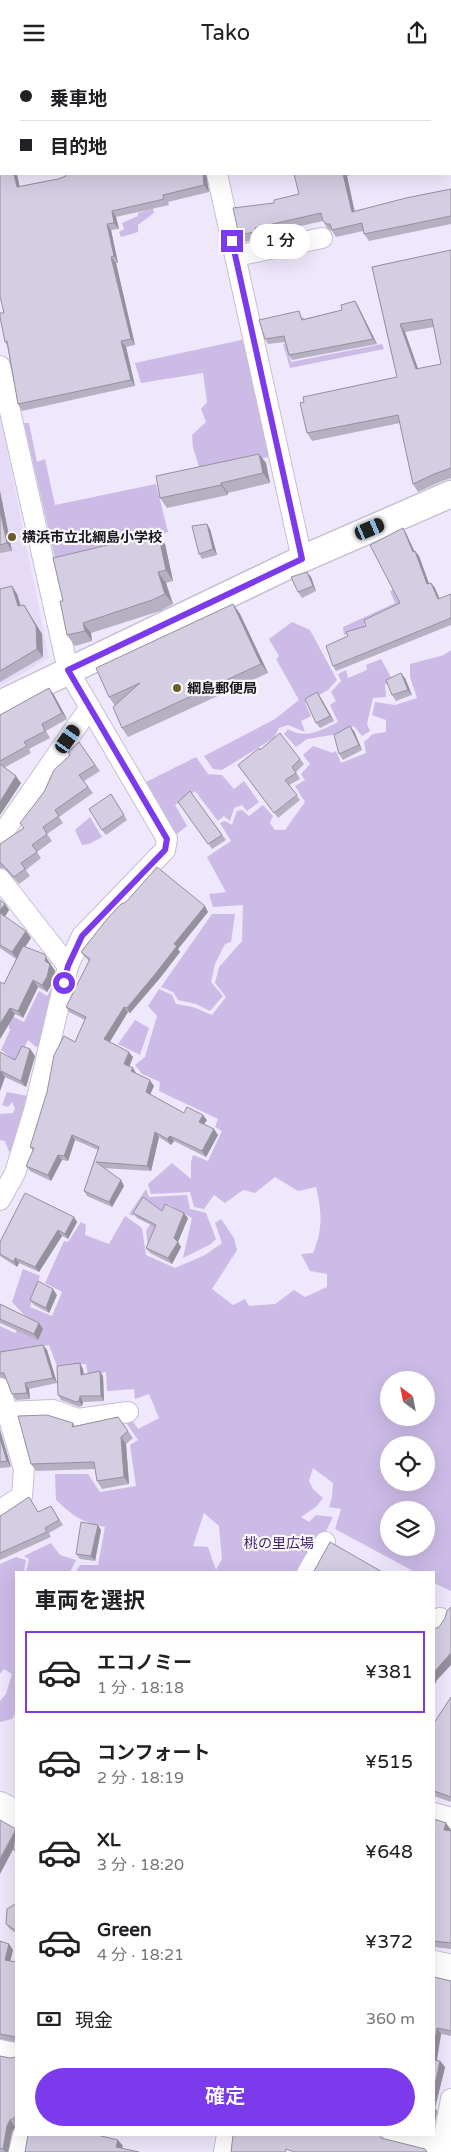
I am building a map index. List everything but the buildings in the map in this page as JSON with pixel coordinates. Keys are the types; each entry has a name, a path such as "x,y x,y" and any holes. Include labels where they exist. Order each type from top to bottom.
{"main road":[{"path":"0,1806 15,1814"},
{"path":"435,1965 451,1969"}],"street":[{"path":"218,175 302,559"},
{"path":"236,256 322,238"},
{"path":"0,1200 15,1173 34,1111 68,966 82,936 165,850 167,839 68,670 1,372"},
{"path":"0,704 302,559 451,494"},
{"path":"0,837 90,707"},
{"path":"0,879 68,966"},
{"path":"0,1388 24,1469 22,1496 0,1510"},
{"path":"7,1412 53,1410 78,1419 128,1412"},
{"path":"308,1571 326,1542"},
{"path":"435,1813 451,1818"},
{"path":"0,2049 15,2053"},
{"path":"397,2136 445,2148 451,2099"},
{"path":"19,2152 23,2136"},
{"path":"224,2152 227,2136"}],"shaded area":[{"name":"横浜市立北綱島小学校","path":"0,415 49,658 0,686"}],"green space":[{"path":"153,208 154,213 138,225 138,232 121,237 119,232 124,229 122,223 138,216 138,213"},
{"path":"246,339 274,456 200,470 193,448 192,435 206,422 201,409 207,402 203,373 141,383 135,363"},
{"path":"286,343 291,362 382,344 384,349 290,368 283,344"},
{"path":"24,423 29,423 37,462 45,459 55,505 156,484 168,532 55,558"},
{"path":"417,580 411,601 364,624 371,640 360,630 344,635 343,627 395,603 390,591"},
{"path":"292,622 310,630 337,680 328,690 305,703 311,716 301,721 305,732 288,725 279,728 274,738 222,770 213,769 204,756 275,719 299,700 276,659 279,656 269,639"},
{"name":"桃の里広場","path":"451,650 451,1591 435,1583 435,1571 413,1571 385,1556 435,1556 435,1501 380,1501 380,1553 335,1529 341,1509 329,1507 333,1483 313,1468 309,1481 313,1489 323,1498 316,1507 301,1517 309,1522 316,1515 333,1517 306,1571 77,1571 80,1565 98,1565 105,1527 79,1518 56,1500 55,1474 88,1474 100,1492 136,1486 130,1445 138,1440 125,1421 131,1418 138,1429 159,1418 149,1394 135,1399 134,1389 107,1391 106,1372 88,1376 86,1364 57,1366 49,1345 5,1352 10,1390 5,1388 0,1371 0,1326 15,1333 25,1316 12,1302 23,1269 40,1276 30,1307 52,1316 62,1292 45,1283 64,1241 68,1242 81,1222 86,1225 85,1235 109,1244 125,1216 142,1228 146,1255 175,1268 205,1255 222,1243 215,1223 221,1219 234,1238 237,1250 212,1289 233,1305 245,1299 249,1306 275,1304 294,1290 305,1297 327,1287 327,1274 310,1271 301,1254 313,1253 319,1236 321,1220 316,1187 298,1191 275,1177 255,1193 243,1190 225,1203 214,1195 204,1209 194,1207 190,1192 151,1194 148,1184 172,1163 191,1179 193,1155 208,1161 222,1131 215,1127 218,1119 159,1091 160,1082 142,1074 135,1065 145,1057 157,1016 148,1006 159,989 172,995 176,1004 193,1007 212,1015 226,997 215,983 219,967 242,941 243,905 213,907 209,894 226,892 207,857 231,841 220,823 225,821 232,825 237,811 242,810 249,816 263,805 273,816 270,823 275,830 285,830 305,802 295,786 305,780 301,774 310,764 303,755 313,746 333,753 336,751 341,763 366,753 364,742 373,734 386,732 386,720 372,715 375,702 395,705 417,698 410,677 410,664 444,655","holes":["204,1513 219,1526 222,1559 216,1570 208,1547 193,1546"]},
{"path":"381,659 392,679 385,685 386,697 373,698 367,724 370,731 362,736 354,726 338,734 307,739 296,747 284,734 288,729 301,734 313,733 338,722 330,705 336,701 331,692 341,681 338,674 346,670 348,678 367,670 366,665"},
{"path":"196,757 208,774 222,775 234,789 244,781 259,802 247,811 242,805 234,808 230,821 224,816 218,821 195,791 175,805 187,826 173,837 165,815 146,782"},
{"path":"90,817 102,837 89,844 82,845 75,830"},
{"path":"212,914 235,914 231,942 225,944 215,964 211,982 223,996 210,1011 196,1004 178,1000 173,992 161,987"},
{"path":"59,978 42,1045 36,1047 28,1040 17,1062 1,1050 10,1030 8,1023 12,1016 24,1022 39,991 47,996"},
{"path":"135,1020 149,1028 140,1055 118,1044"},
{"path":"7,1092 28,1096 17,1142 9,1152 5,1141 0,1140 0,1114 13,1113 15,1108 12,1102 8,1107 2,1105"},
{"path":"146,1189 149,1197 187,1195 190,1209 206,1213 216,1239 211,1244 183,1258 192,1218 168,1204 148,1246 146,1231 159,1209 145,1198 133,1216 129,1214"},
{"path":"51,1543 60,1555 76,1560 70,1571 26,1571 29,1559 24,1556"},
{"path":"16,1557 26,1560 24,1571 15,1571 15,1714 12,1719 0,1722 0,1701 6,1694 12,1674 4,1669 0,1674 0,1564"}],"place":[{"name":"横浜市立北綱島小学校","path":"12,537"},
{"name":"綱島郵便局","path":"177,688"}],"route":[{"path":"64,983 68,966 82,936 165,850 167,839 68,670 302,559 232,241"}]}
